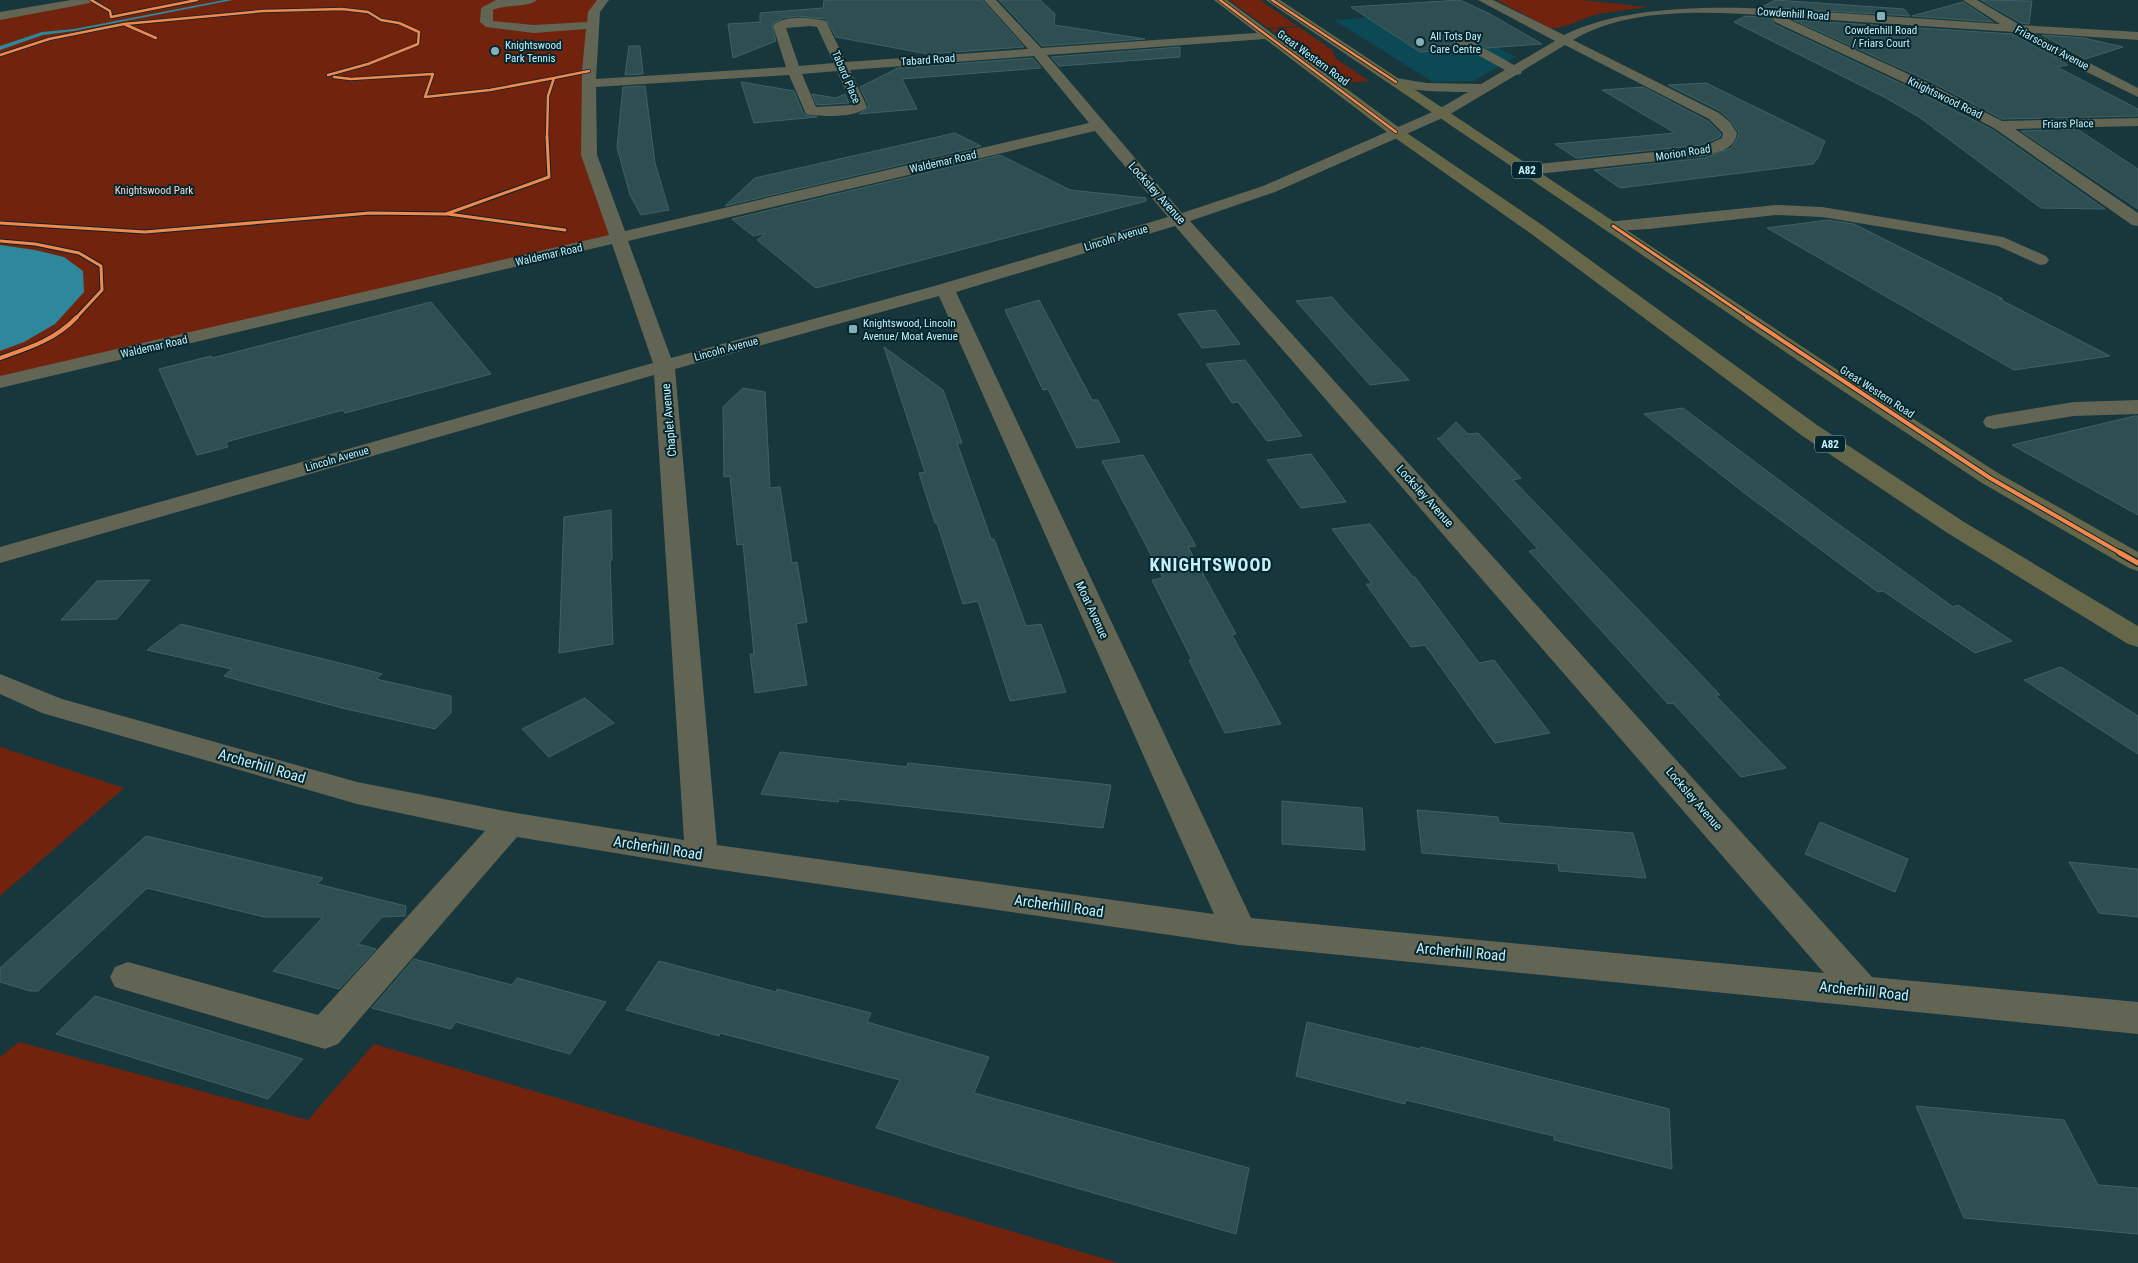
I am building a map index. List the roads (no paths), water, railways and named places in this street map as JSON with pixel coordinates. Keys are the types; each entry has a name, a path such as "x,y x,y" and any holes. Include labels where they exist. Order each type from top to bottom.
{"main road":[{"name":"Great Western Road","path":"1220,0 1396,132 1536,229 1809,430 1954,527 2138,638"},
{"name":"Great Western Road","path":"1272,0 1844,383 1990,478 2138,563"}],"street":[{"path":"0,16 90,0"},
{"path":"531,0 493,4 488,8 486,22 534,29 592,25"},
{"name":"Chaplet Avenue","path":"603,0 594,12 592,25 589,77 589,155 664,366 701,855"},
{"name":"Locksley Avenue","path":"990,0 1097,126 1862,991"},
{"path":"1484,0 1564,41"},
{"name":"Knightswood Road","path":"1739,0 1925,87 1999,125 2138,221"},
{"name":"Friarscourt Avenue","path":"1969,0 2057,52 2138,93"},
{"path":"1635,2 1693,10"},
{"name":"Cowdenhill Road","path":"1442,114 1588,27 1615,18 1650,12 1693,10 1764,12 2138,36"},
{"name":"Tabard Place","path":"810,22 822,24 860,107 827,112 811,111 792,64 779,26 788,23 810,22"},
{"name":"Tabard Road","path":"1031,46 1250,23"},
{"name":"Tabard Road","path":"589,77 1031,46 1265,35"},
{"path":"1462,41 1516,71"},
{"name":"Morion Road","path":"1528,170 1705,151 1720,146 1729,140 1730,133 1725,125 1714,116 1564,41"},
{"name":"Tabard Road","path":"771,59 792,64"},
{"path":"589,77 666,66"},
{"path":"1396,82 1427,87 1486,88"},
{"name":"Lincoln Avenue","path":"0,555 664,366 945,289 1180,219 1269,189 1396,132 1442,114"},
{"name":"Friars Place","path":"1999,125 2138,122"},
{"name":"Waldemar Road","path":"0,382 1097,126"},
{"path":"1612,226 1648,224 1776,210 1822,212 2003,242 2040,260"},
{"name":"Moat Avenue","path":"945,289 1239,931"},
{"path":"1994,422 2074,409 2138,407"},
{"name":"Archerhill Road","path":"0,683 52,706 357,793 510,824 701,855 1239,931 2138,1018"},
{"path":"128,976 325,1033 510,824"}],"waterway":[{"path":"0,48 42,34 74,30 231,0"}],"place":[{"name":"Cowdenhill Road / Friars Court","path":"1881,16"},
{"name":"All Tots Day Care Centre","path":"1420,42"},
{"name":"Knightswood Park Tennis","path":"495,51"},
{"name":"Knightswood, Lincoln Avenue/ Moat Avenue","path":"853,329"}],"district":[{"name":"KNIGHTSWOOD","path":"1211,564"}],"park label":[{"name":"Knightswood Park","path":"154,190"}]}
